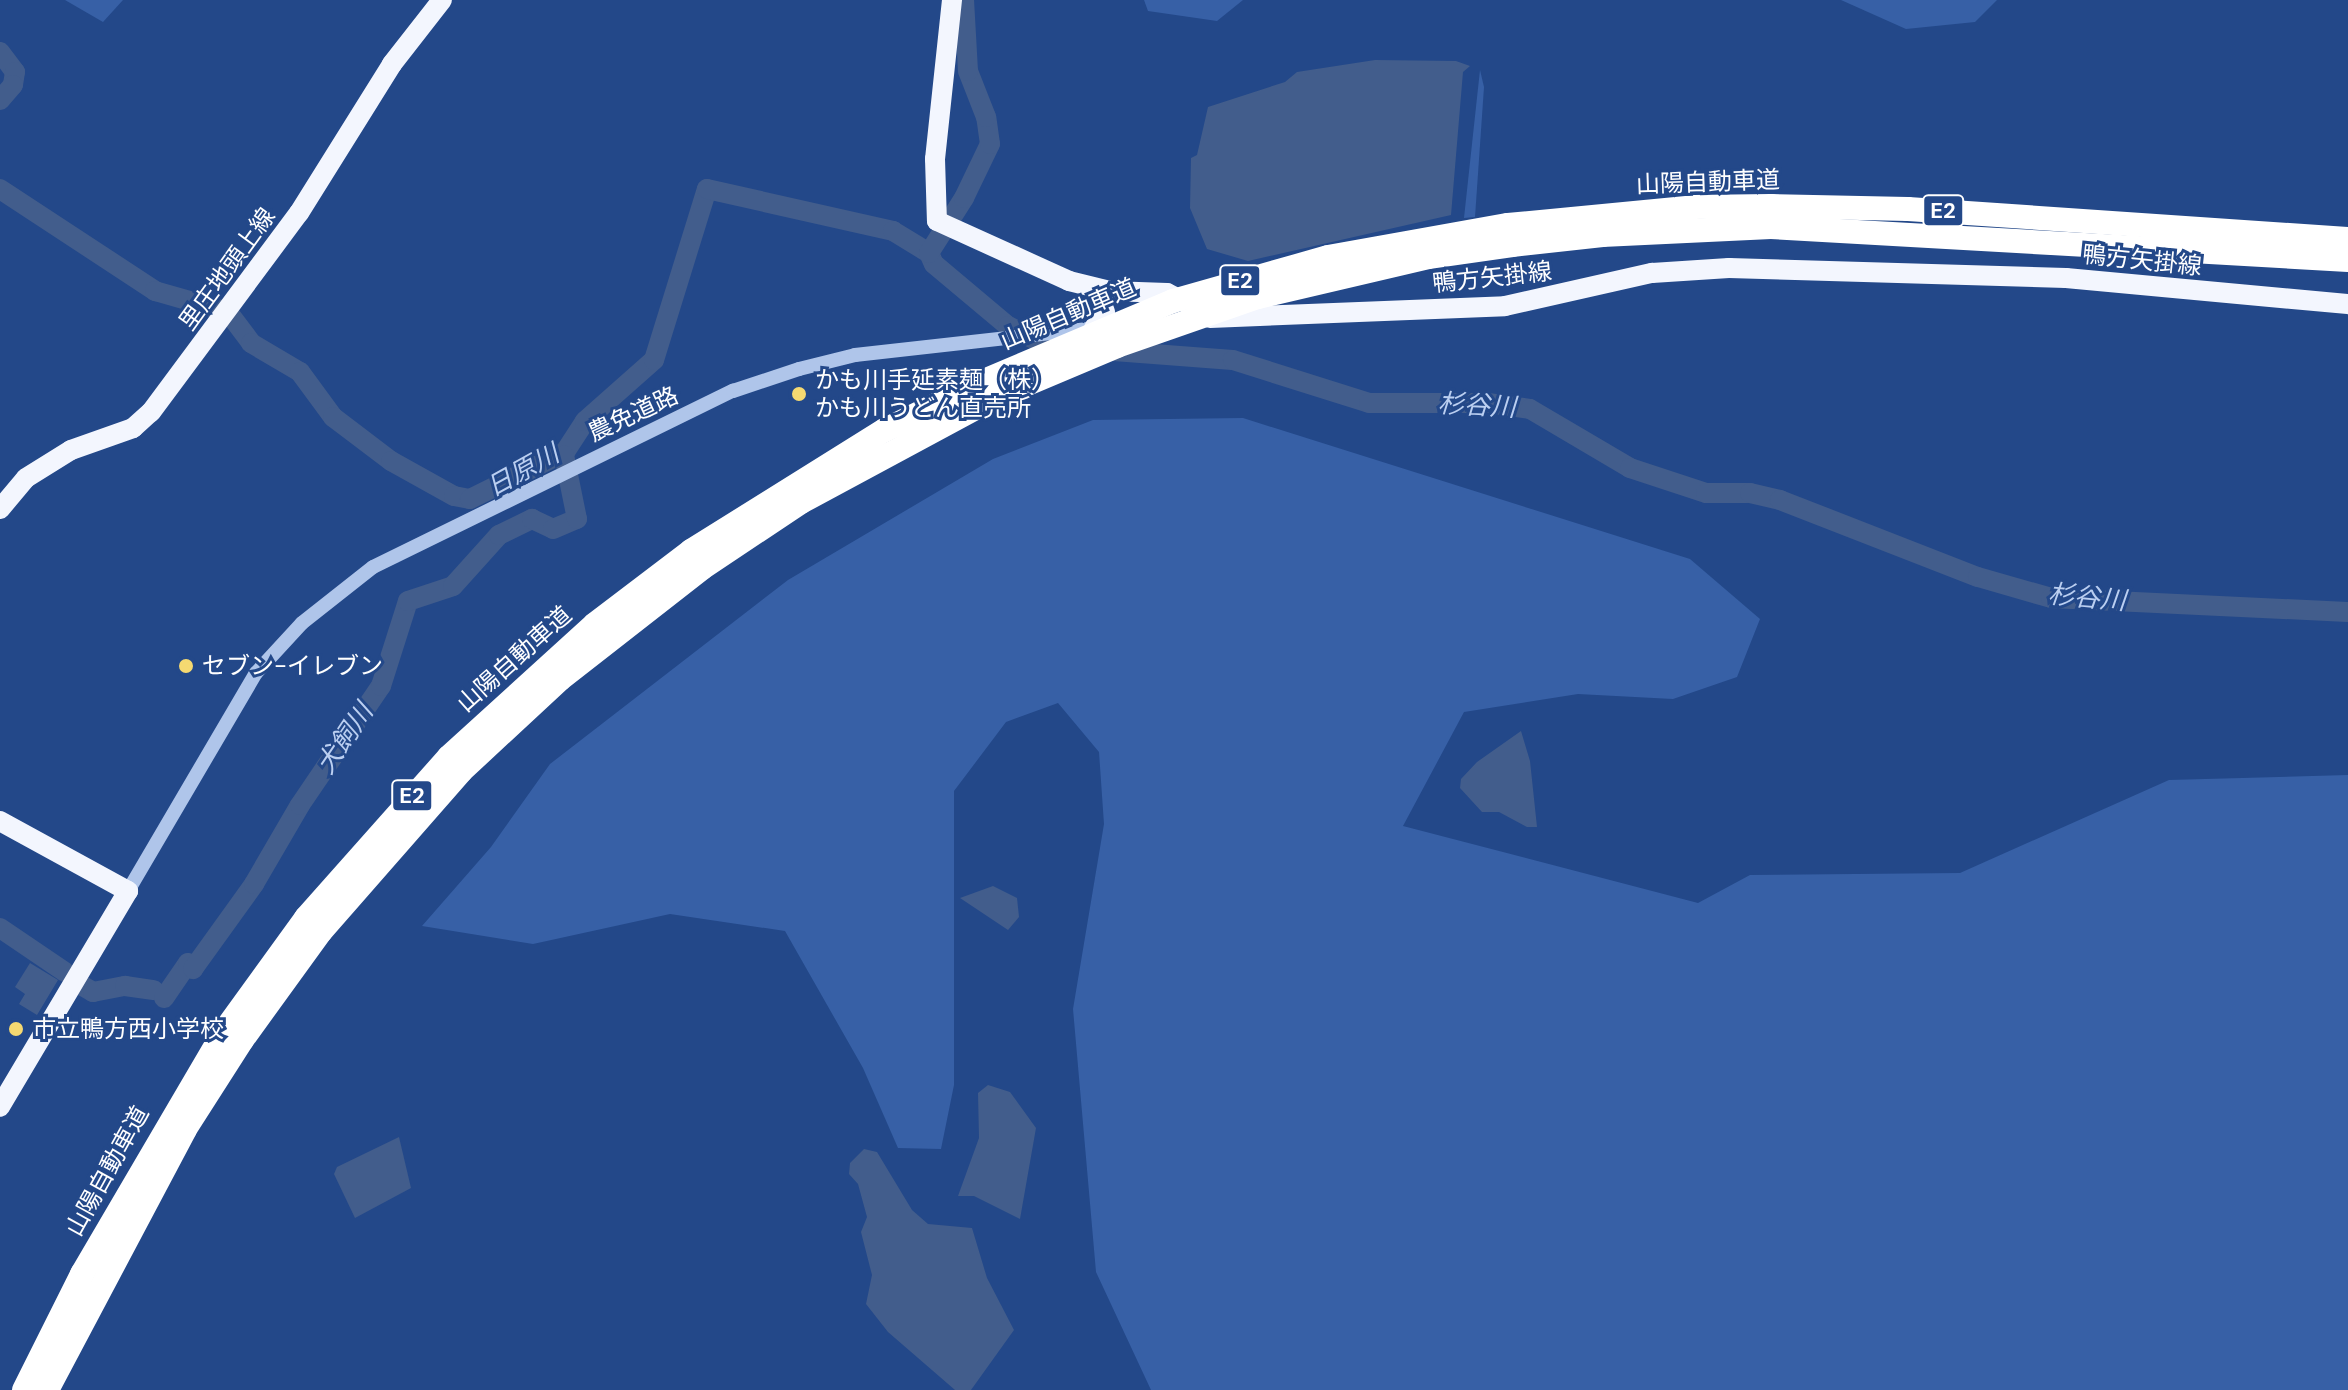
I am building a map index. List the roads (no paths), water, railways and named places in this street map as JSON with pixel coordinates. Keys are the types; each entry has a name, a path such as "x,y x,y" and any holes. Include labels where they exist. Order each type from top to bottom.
{"highway":[{"name":"山陽自動車道","path":"47,1390 171,1154 242,1040 321,931 461,771 560,679 702,568 801,502 990,389 1105,326 1199,293 1328,257 1510,235 1694,218 1771,216 2189,238 2348,239"},
{"name":"山陽自動車道","path":"2189,238 2348,260"},
{"name":"山陽自動車道","path":"24,1390 82,1274 225,1030 306,918 449,757 595,624 691,551 844,454 990,389"}],"main road":[{"name":"里庄地頭上線","path":"0,509 26,478 71,450 133,428 228,314 324,176 392,64 442,0"},
{"path":"952,0 935,159 935,215 946,228 1097,290 1176,295 1190,307 1194,319"},
{"name":"鴨方矢掛線","path":"1194,319 1505,306 1652,273 1729,268 2053,278 2348,304"},
{"path":"1094,328 1105,306 1097,290"},
{"path":"0,821 128,891 0,1107"}],"street":[{"name":"農免道路","path":"128,891 231,707 302,623 373,567 567,469 733,391 799,369 855,355 1052,331 1194,319"}],"waterway":[{"name":"杉谷川","path":"929,253 964,198 990,144 986,117 968,71 964,0"},
{"name":"日原川","path":"0,52 15,72 13,85 0,100"},
{"name":"日原川","path":"0,189 155,291 228,312 251,343 300,372 333,417 391,461 454,496 470,499 565,452 585,421 654,360 707,189 893,231 929,253"},
{"name":"杉谷川","path":"929,253 934,264 1008,326 1040,342 1067,348"},
{"name":"杉谷川","path":"1114,351 1233,360 1369,403 1488,403 1530,409 1630,468 1706,493 1750,493 1780,500 1978,577 2051,598 2348,612"},
{"name":"犬飼川","path":"164,998 188,963 193,969 254,884 300,805 381,686 408,601 453,586 499,535 532,519 553,529 577,519 564,455"},
{"name":"犬飼川","path":"0,928 65,972"},
{"name":"犬飼川","path":"81,985 93,992 125,986 154,990"}],"place":[{"name":"かも川手延素麺（株） かも川うどん直売所","path":"799,394"},
{"name":"セブン-イレブン","path":"186,666"},
{"name":"市立鴨方西小学校","path":"16,1029"}]}
